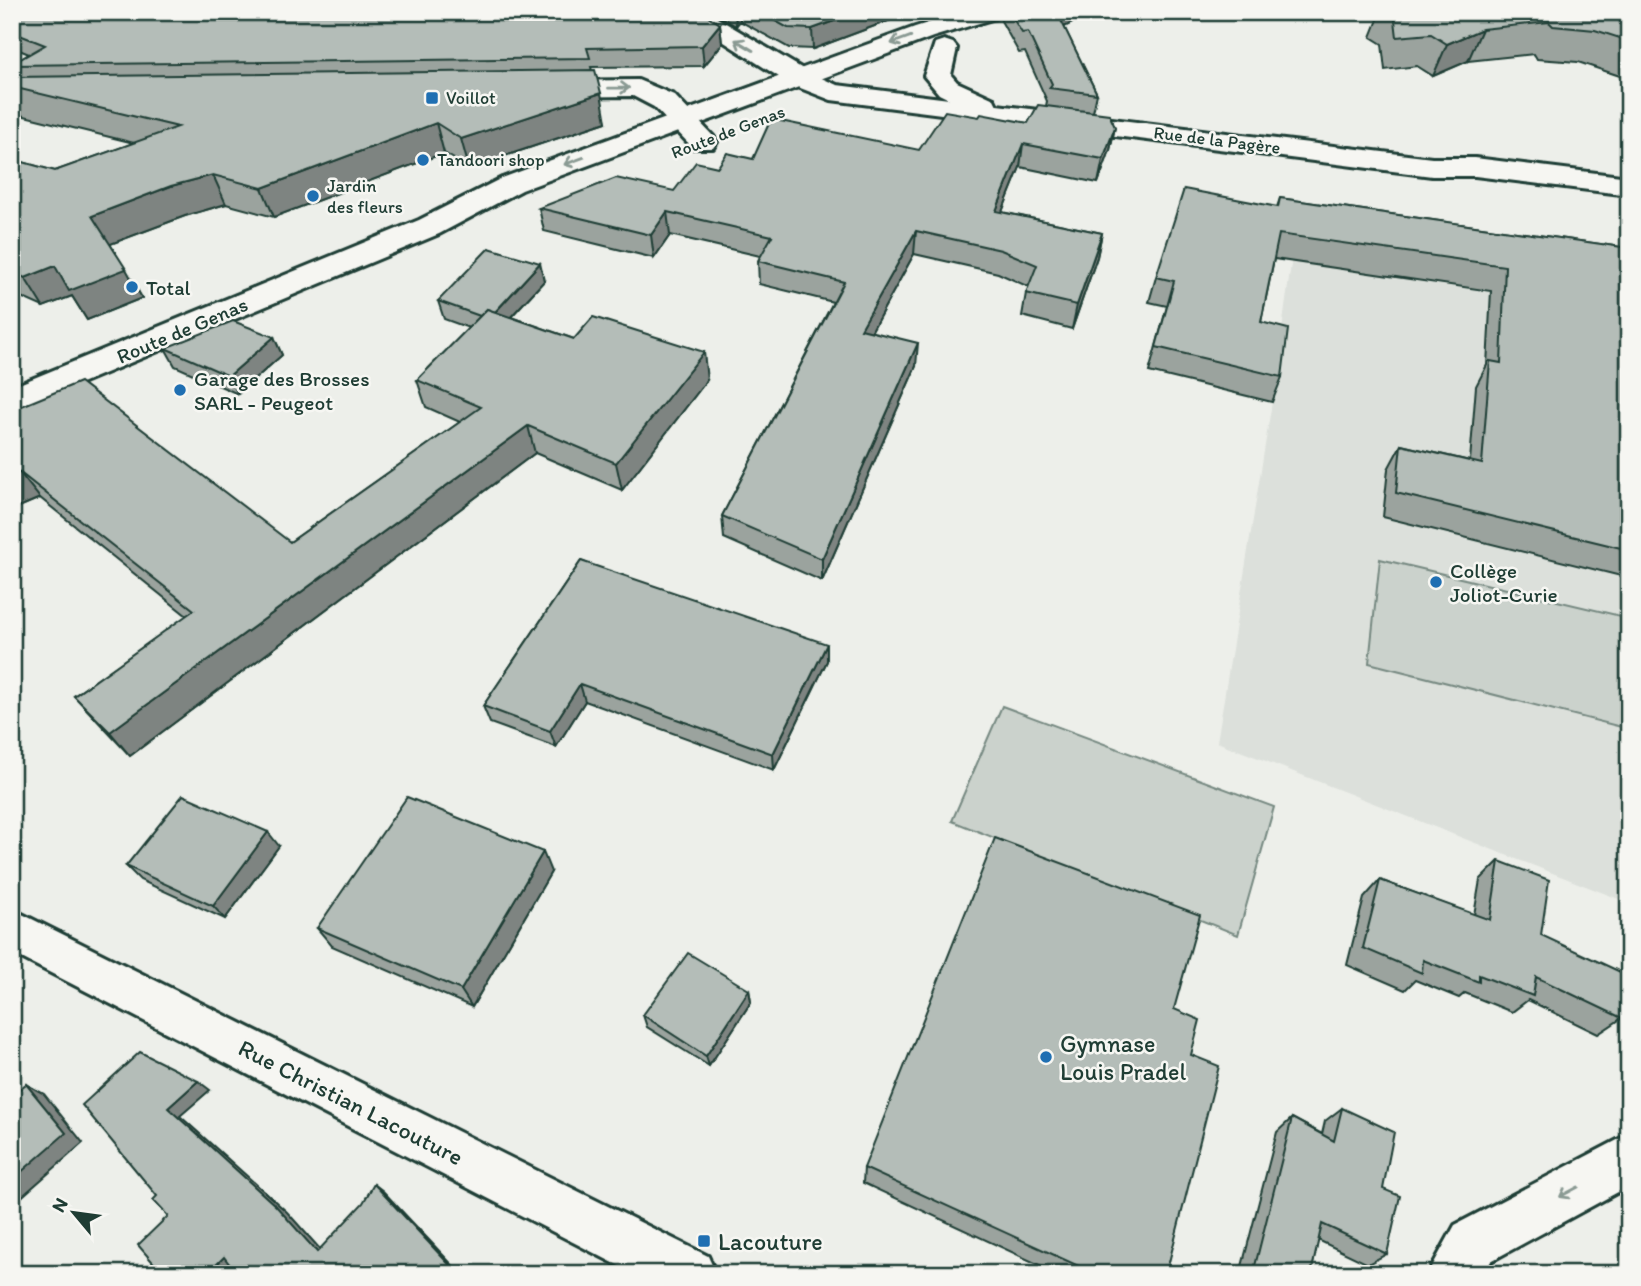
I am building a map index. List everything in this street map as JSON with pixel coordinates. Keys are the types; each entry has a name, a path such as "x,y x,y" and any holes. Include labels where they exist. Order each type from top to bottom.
{"street":[{"name":"Rue de la Pagère","path":"689,12 799,78 831,92 1432,167 1475,167 1629,186"},
{"name":"Route de Genas","path":"694,131 799,78 924,32 990,12"},
{"name":"Route de Genas","path":"12,400 429,226 512,184 831,92 944,48 1018,12"},
{"name":"Rue de la Pagère","path":"944,48 937,76 948,88 1002,113"},
{"path":"518,90 638,88 664,101 694,131"},
{"name":"Rue de la Pagère","path":"1432,167 1478,182 1629,205"},
{"name":"Rue Christian Lacouture","path":"12,930 690,1274"},
{"path":"1454,1274 1473,1244 1629,1159"}],"shaded area":[{"name":"Collège Joliot-Curie","path":"1296,228 1629,276 1629,903 1217,742 1272,402"},
{"path":"1380,559 1629,618 1629,729 1369,663"},
{"path":"1002,706 1274,807 1238,935 952,821"}],"building":[{"path":"12,12 702,12 720,24 702,46 587,48 590,58 12,65 45,45 12,32"},
{"path":"759,12 859,12 812,29 788,28"},
{"path":"1009,12 1057,12 1097,94 1049,88 1052,84 1028,32 1022,33"},
{"path":"1394,12 1629,12 1629,41 1595,30 1553,26 1549,22 1482,29 1447,44 1431,34 1397,37"},
{"path":"595,70 601,93 461,139 436,123 262,188 213,175 171,186 92,216 126,269 69,291 55,266 25,278 12,272 12,159 55,171 178,127 12,87 12,77"},
{"path":"1038,105 1109,114 1115,127 1103,159 1023,144 996,211 1102,233 1077,305 1026,293 1037,265 1001,250 916,231 861,329 918,343 822,559 722,516 844,282 758,261 772,236 667,212 651,235 539,208 616,178 674,191 696,162 718,167 727,153 753,159 771,119 919,150 945,111 979,117 981,114 1028,123"},
{"path":"1184,189 1278,207 1280,198 1629,248 1629,550 1396,493 1401,445 1482,464 1490,361 1501,363 1505,266 1279,234 1261,322 1288,329 1282,377 1156,347 1174,281 1156,277"},
{"path":"489,248 540,263 495,312 487,309 480,316 438,301"},
{"path":"487,309 574,339 593,317 704,352 616,463 528,426 110,732 74,696 194,610 19,472 12,475 12,410 80,382 290,542 481,407 417,380"},
{"path":"233,321 274,337 229,376 165,348"},
{"path":"581,561 827,644 773,754 580,684 550,731 483,706"},
{"path":"183,795 268,832 213,906 126,866"},
{"path":"407,797 543,852 461,990 317,928"},
{"name":"Gymnase Louis Pradel","path":"995,838 1200,915 1174,1009 1200,1020 1191,1055 1219,1066 1166,1274 1096,1274 864,1168"},
{"path":"1499,861 1549,880 1541,935 1629,976 1629,993 1622,1018 1536,977 1533,996 1479,975 1479,982 1423,960 1422,973 1363,948 1380,880 1490,920"},
{"path":"688,953 749,990 706,1056 643,1015"},
{"path":"140,1052 198,1081 168,1108 276,1206 317,1252 363,1203 374,1184 458,1274 237,1274 224,1257 207,1274 163,1274 138,1245 168,1216 153,1200 157,1196 82,1105"},
{"path":"26,1084 66,1133 12,1180 12,1095"},
{"path":"1342,1108 1394,1132 1383,1189 1400,1196 1387,1254 1322,1224 1311,1274 1253,1274 1292,1118 1334,1141"}],"place":[{"name":"Voillot","path":"432,98"},
{"name":"Tandoori shop","path":"423,160"},
{"name":"Jardin des fleurs","path":"313,196"},
{"name":"Total","path":"132,287"},
{"name":"Garage des Brosses SARL - Peugeot","path":"180,390"},
{"name":"Collège Joliot-Curie","path":"1436,582"},
{"name":"Gymnase Louis Pradel","path":"1046,1057"},
{"name":"Lacouture","path":"704,1241"}]}
